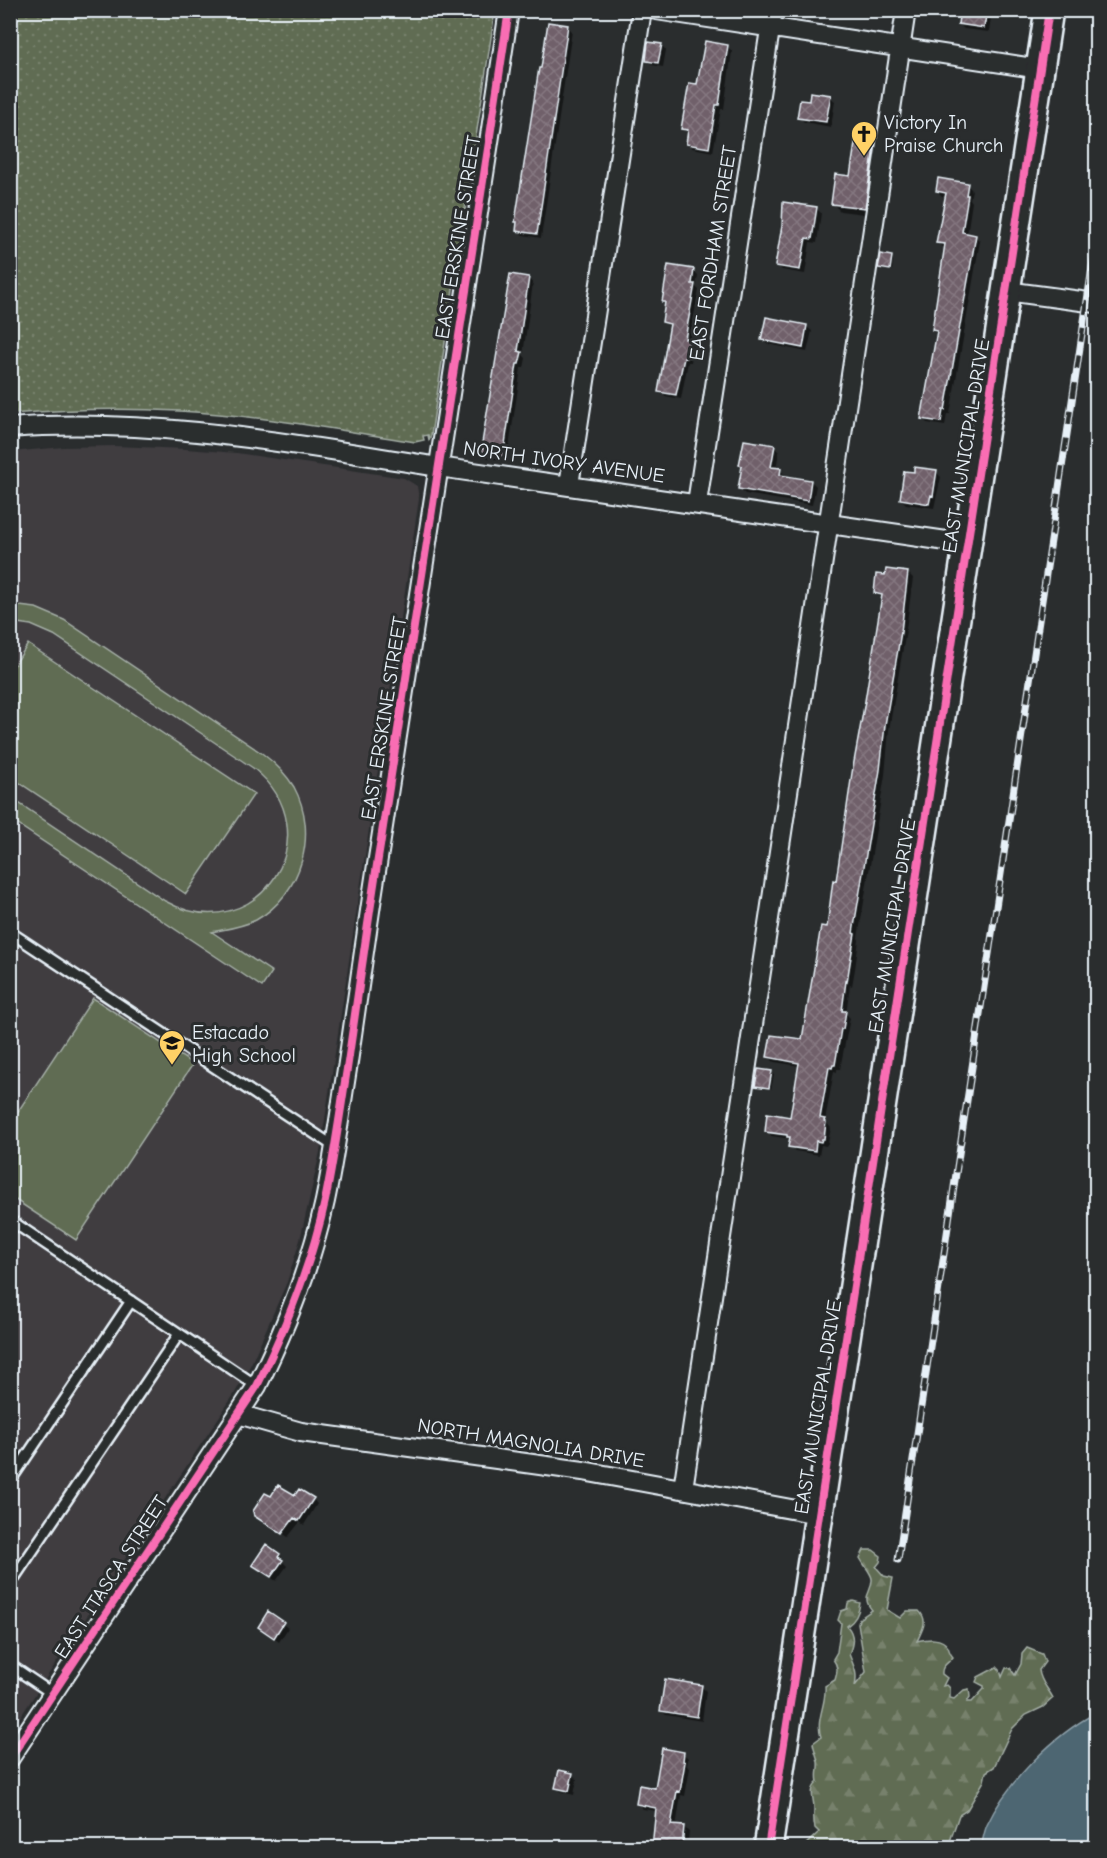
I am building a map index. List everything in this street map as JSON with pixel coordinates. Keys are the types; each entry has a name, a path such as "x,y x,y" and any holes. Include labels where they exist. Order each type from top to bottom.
{"street":[{"name":"EAST ERSKINE STREET","path":"238,1414 256,1386 278,1343 298,1294 324,1203 335,1146 379,852 441,467 509,10"},
{"path":"569,485 642,10"},
{"path":"656,10 772,19 901,48 1040,69"},
{"path":"683,1489 906,10"},
{"name":"EAST MUNICIPAL DRIVE","path":"768,1848 1049,10"},
{"name":"EAST FORDHAM STREET","path":"697,503 772,19"},
{"path":"1006,291 1096,303"},
{"name":"NORTH IVORY AVENUE","path":"10,428 96,425 204,432 967,543"},
{"name":"NORTH MAGNOLIA DRIVE","path":"238,1414 301,1432 583,1471 818,1514"},
{"name":"EAST ITASCA STREET","path":"10,1758 238,1414"}],"lane":[{"path":"10,932 335,1146"},
{"path":"10,1220 256,1386"},
{"path":"10,1481 131,1301"},
{"path":"10,1584 178,1334"},
{"path":"10,1665 53,1694"}],"shaded area":[{"name":"Estacado High School","path":"115,446 237,453 404,478 417,486 419,499 320,1152 300,1240 287,1282 251,1364 235,1393 11,1731 11,452 63,447"}],"green space":[{"path":"11,10 495,11 429,440 428,435 423,436 424,440 415,442 268,419 179,411 95,410 11,414"},
{"path":"11,605 36,608 64,620 263,754 291,782 301,805 305,824 302,861 295,879 272,909 256,920 212,932 272,972 262,987 11,820 11,798 165,901 199,913 229,911 255,898 274,878 285,852 287,823 277,794 253,768 54,635 31,625 11,622"},
{"path":"28,644 254,794 186,894 11,777 11,670"},
{"path":"93,998 193,1064 76,1240 11,1197 11,1122"},
{"path":"864,1550 873,1550 881,1556 876,1567 884,1576 893,1578 887,1610 900,1618 907,1611 919,1611 924,1622 917,1641 938,1640 948,1647 953,1657 944,1666 942,1674 947,1678 943,1686 947,1685 950,1688 950,1698 954,1699 964,1690 969,1689 970,1697 967,1702 972,1702 984,1689 984,1686 976,1682 978,1677 997,1667 1002,1677 1006,1668 1010,1668 1015,1675 1021,1664 1022,1654 1027,1648 1042,1654 1045,1662 1039,1670 1053,1698 1043,1707 1026,1715 1012,1729 994,1767 986,1772 984,1781 967,1810 959,1815 948,1847 803,1847 819,1832 815,1828 812,1791 818,1782 818,1759 813,1743 821,1737 819,1724 825,1686 835,1680 837,1674 837,1666 833,1659 837,1652 841,1623 838,1620 841,1611 847,1609 848,1603 853,1601 860,1603 856,1616 847,1626 852,1636 849,1654 856,1674 855,1686 866,1672 858,1623 859,1619 872,1610 867,1597 872,1579 860,1558"}],"water":[{"path":"1096,1713 1096,1847 981,1847 986,1828 996,1809 1019,1776 1064,1733"}],"building":[{"path":"960,10 987,10 984,28 958,24"},
{"path":"548,22 568,25 537,234 516,231 517,222 515,222"},
{"path":"705,41 728,45 719,105 716,105 709,148 686,144 688,130 681,129 689,83 697,84"},
{"path":"648,42 662,44 658,63 646,61"},
{"path":"810,92 831,95 826,122 797,118 800,100 809,101"},
{"name":"Victory In Praise Church","path":"856,137 875,140 865,208 831,204 835,174 850,176"},
{"path":"938,178 968,183 962,232 976,235 941,422 921,419 937,331 932,330 945,244 936,243 946,193 936,191"},
{"path":"783,202 817,207 812,239 806,238 800,270 775,266 782,226"},
{"path":"881,254 892,256 890,270 878,268"},
{"path":"668,265 694,269 692,284 695,284 685,339 689,339 687,358 684,358 676,395 658,392 670,324 662,322 665,302 662,302"},
{"path":"510,274 529,277 518,351 522,352 519,364 517,364 503,457 482,453 482,443"},
{"path":"766,317 807,325 803,348 761,340"},
{"path":"744,440 775,445 771,467 781,468 780,475 811,480 808,501 738,489 742,466 739,465"},
{"path":"914,467 937,470 933,496 931,495 929,504 900,499 904,471 914,472"},
{"path":"886,569 908,572 901,632 846,981 842,1011 846,1011 835,1065 832,1068 829,1067 820,1118 825,1119 826,1122 824,1139 821,1142 816,1141 815,1151 788,1147 790,1137 787,1135 765,1132 767,1113 790,1117 799,1063 767,1057 771,1035 802,1039 821,926 827,927 833,880 836,881 882,595 874,593 876,574 885,575"},
{"path":"758,1069 772,1071 769,1088 755,1086"},
{"path":"278,1485 295,1495 299,1489 314,1498 299,1521 294,1518 282,1534 254,1516 253,1511 265,1493 271,1496"},
{"path":"266,1544 280,1554 278,1557 283,1560 271,1577 252,1565"},
{"path":"268,1611 284,1622 274,1638 258,1627"},
{"path":"665,1679 702,1685 697,1717 660,1711"},
{"path":"662,1748 684,1752 683,1761 685,1762 680,1792 677,1791 671,1825 684,1826 682,1848 652,1848 656,1808 636,1804 639,1785 655,1788"},
{"path":"559,1770 573,1773 569,1791 555,1788"}],"railway":[{"path":"898,1560 1096,241"}],"cycle path":[{"path":"10,1758 257,1386 288,1319 313,1249 325,1201 337,1135 509,10"},
{"path":"768,1848 1049,10"}],"place":[{"name":"Victory In Praise Church","path":"864,157"},
{"name":"Estacado High School","path":"172,1066"}]}
